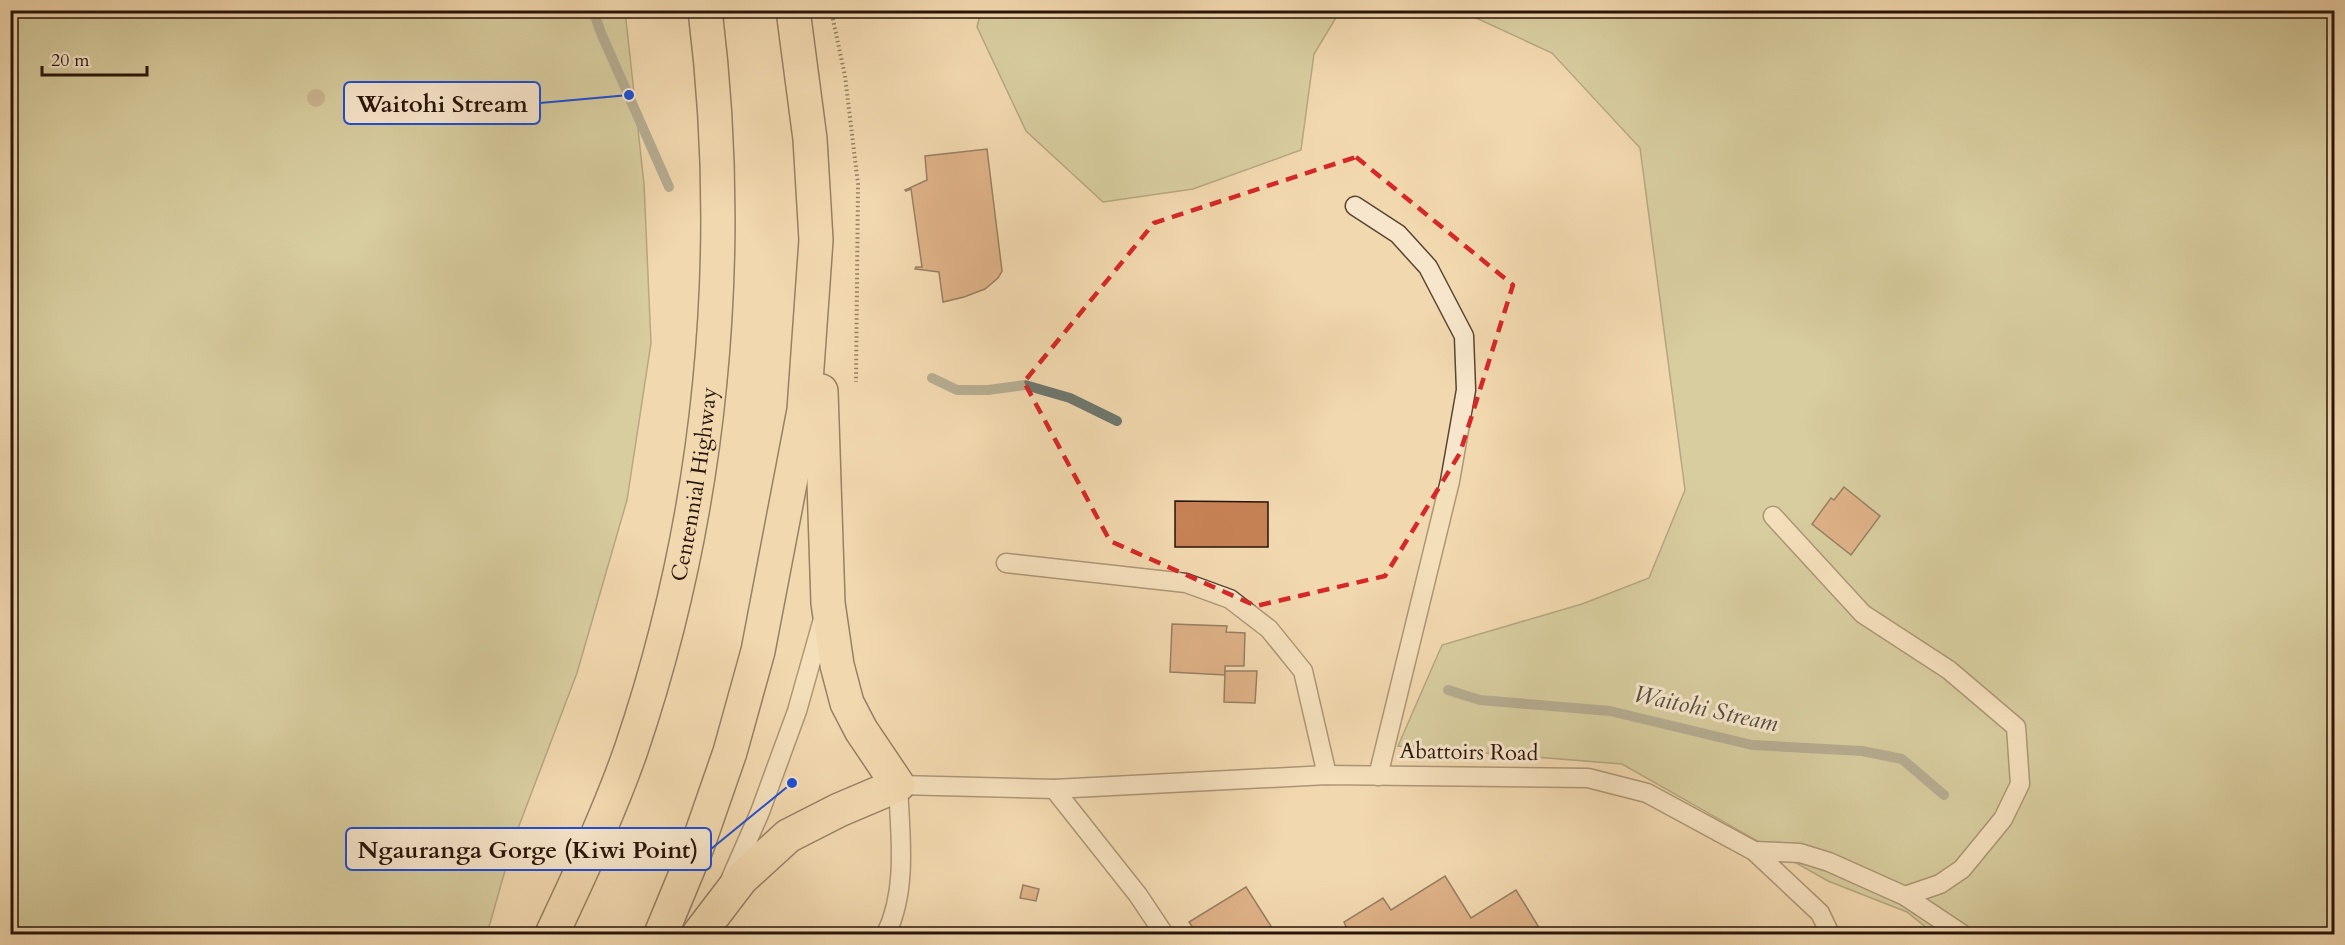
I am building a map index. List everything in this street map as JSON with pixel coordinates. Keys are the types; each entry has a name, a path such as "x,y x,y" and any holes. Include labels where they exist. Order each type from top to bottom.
{"highway":[{"name":"Centennial Highway","path":"552,934 583,867 630,751 664,638 695,502 711,375 719,270 715,134 705,10"},
{"path":"708,923 741,879 788,836 839,810 898,785 861,730 847,703 837,665 828,603 816,240 810,139 793,10"},
{"path":"662,934 697,847 730,752 758,651 804,410 816,240"}],"lane":[{"path":"1355,206 1398,234 1428,267 1464,336 1466,390 1450,481 1378,776"},
{"path":"1773,516 1863,614 1949,670 2016,727 2020,784 2003,819 1962,869 1940,884 1905,896"},
{"path":"1006,564 1186,583 1230,598 1269,629 1303,672 1327,775"},
{"path":"708,923 760,812 797,711 828,603"},
{"name":"Abattoirs Road","path":"898,785 1054,789 1327,775 1588,778 1647,793 1754,851 1820,913 1830,934"},
{"path":"886,934 893,921 901,881 898,785"},
{"path":"1054,789 1138,895 1164,934"},
{"path":"1754,851 1800,853 1820,859 1905,896 1962,934"}],"highlighted area":[{"path":"1356,157 1513,285 1460,453 1385,576 1256,606 1110,541 1024,382 1154,223"}],"green space":[{"path":"1340,10 1314,54 1301,150 1193,189 1103,202 1026,131 977,27 981,11"},
{"path":"10,11 625,11 644,184 651,343 627,500 577,673 514,839 487,934 11,934"},
{"path":"1461,11 2334,11 2334,934 1934,934 1907,912 1828,881 1622,764 1398,746 1442,645 1582,604 1649,578 1685,490 1640,148 1552,53"}],"building":[{"path":"987,149 1002,271 998,278 985,289 943,302 939,272 915,269 922,267 911,189 905,190 927,180 925,156"},
{"path":"1844,487 1880,516 1851,555 1812,524 1831,498 1834,500"},
{"path":"1175,501 1268,502 1268,547 1175,547"},
{"path":"1172,624 1227,626 1226,632 1245,633 1244,666 1225,666 1225,675 1170,672"},
{"path":"1225,671 1257,671 1255,703 1224,702"},
{"path":"1445,876 1471,918 1516,890 1543,934 1349,934 1344,922 1383,898 1391,910"},
{"path":"1023,885 1039,889 1036,901 1020,898"},
{"path":"1246,887 1276,934 1197,934 1189,922"}],"waterway":[{"name":"Waitohi Stream","path":"593,10 669,187"},
{"name":"Waitohi Stream","path":"932,378 957,390 988,390 1025,385 1070,398 1117,421"},
{"name":"Waitohi Stream","path":"1448,690 1480,700 1610,711 1752,745 1862,751 1902,759 1944,795"}],"place":[{"name":"Waitohi Stream","path":"629,95"},
{"name":"Ngauranga Gorge (Kiwi Point)","path":"792,783"}]}
